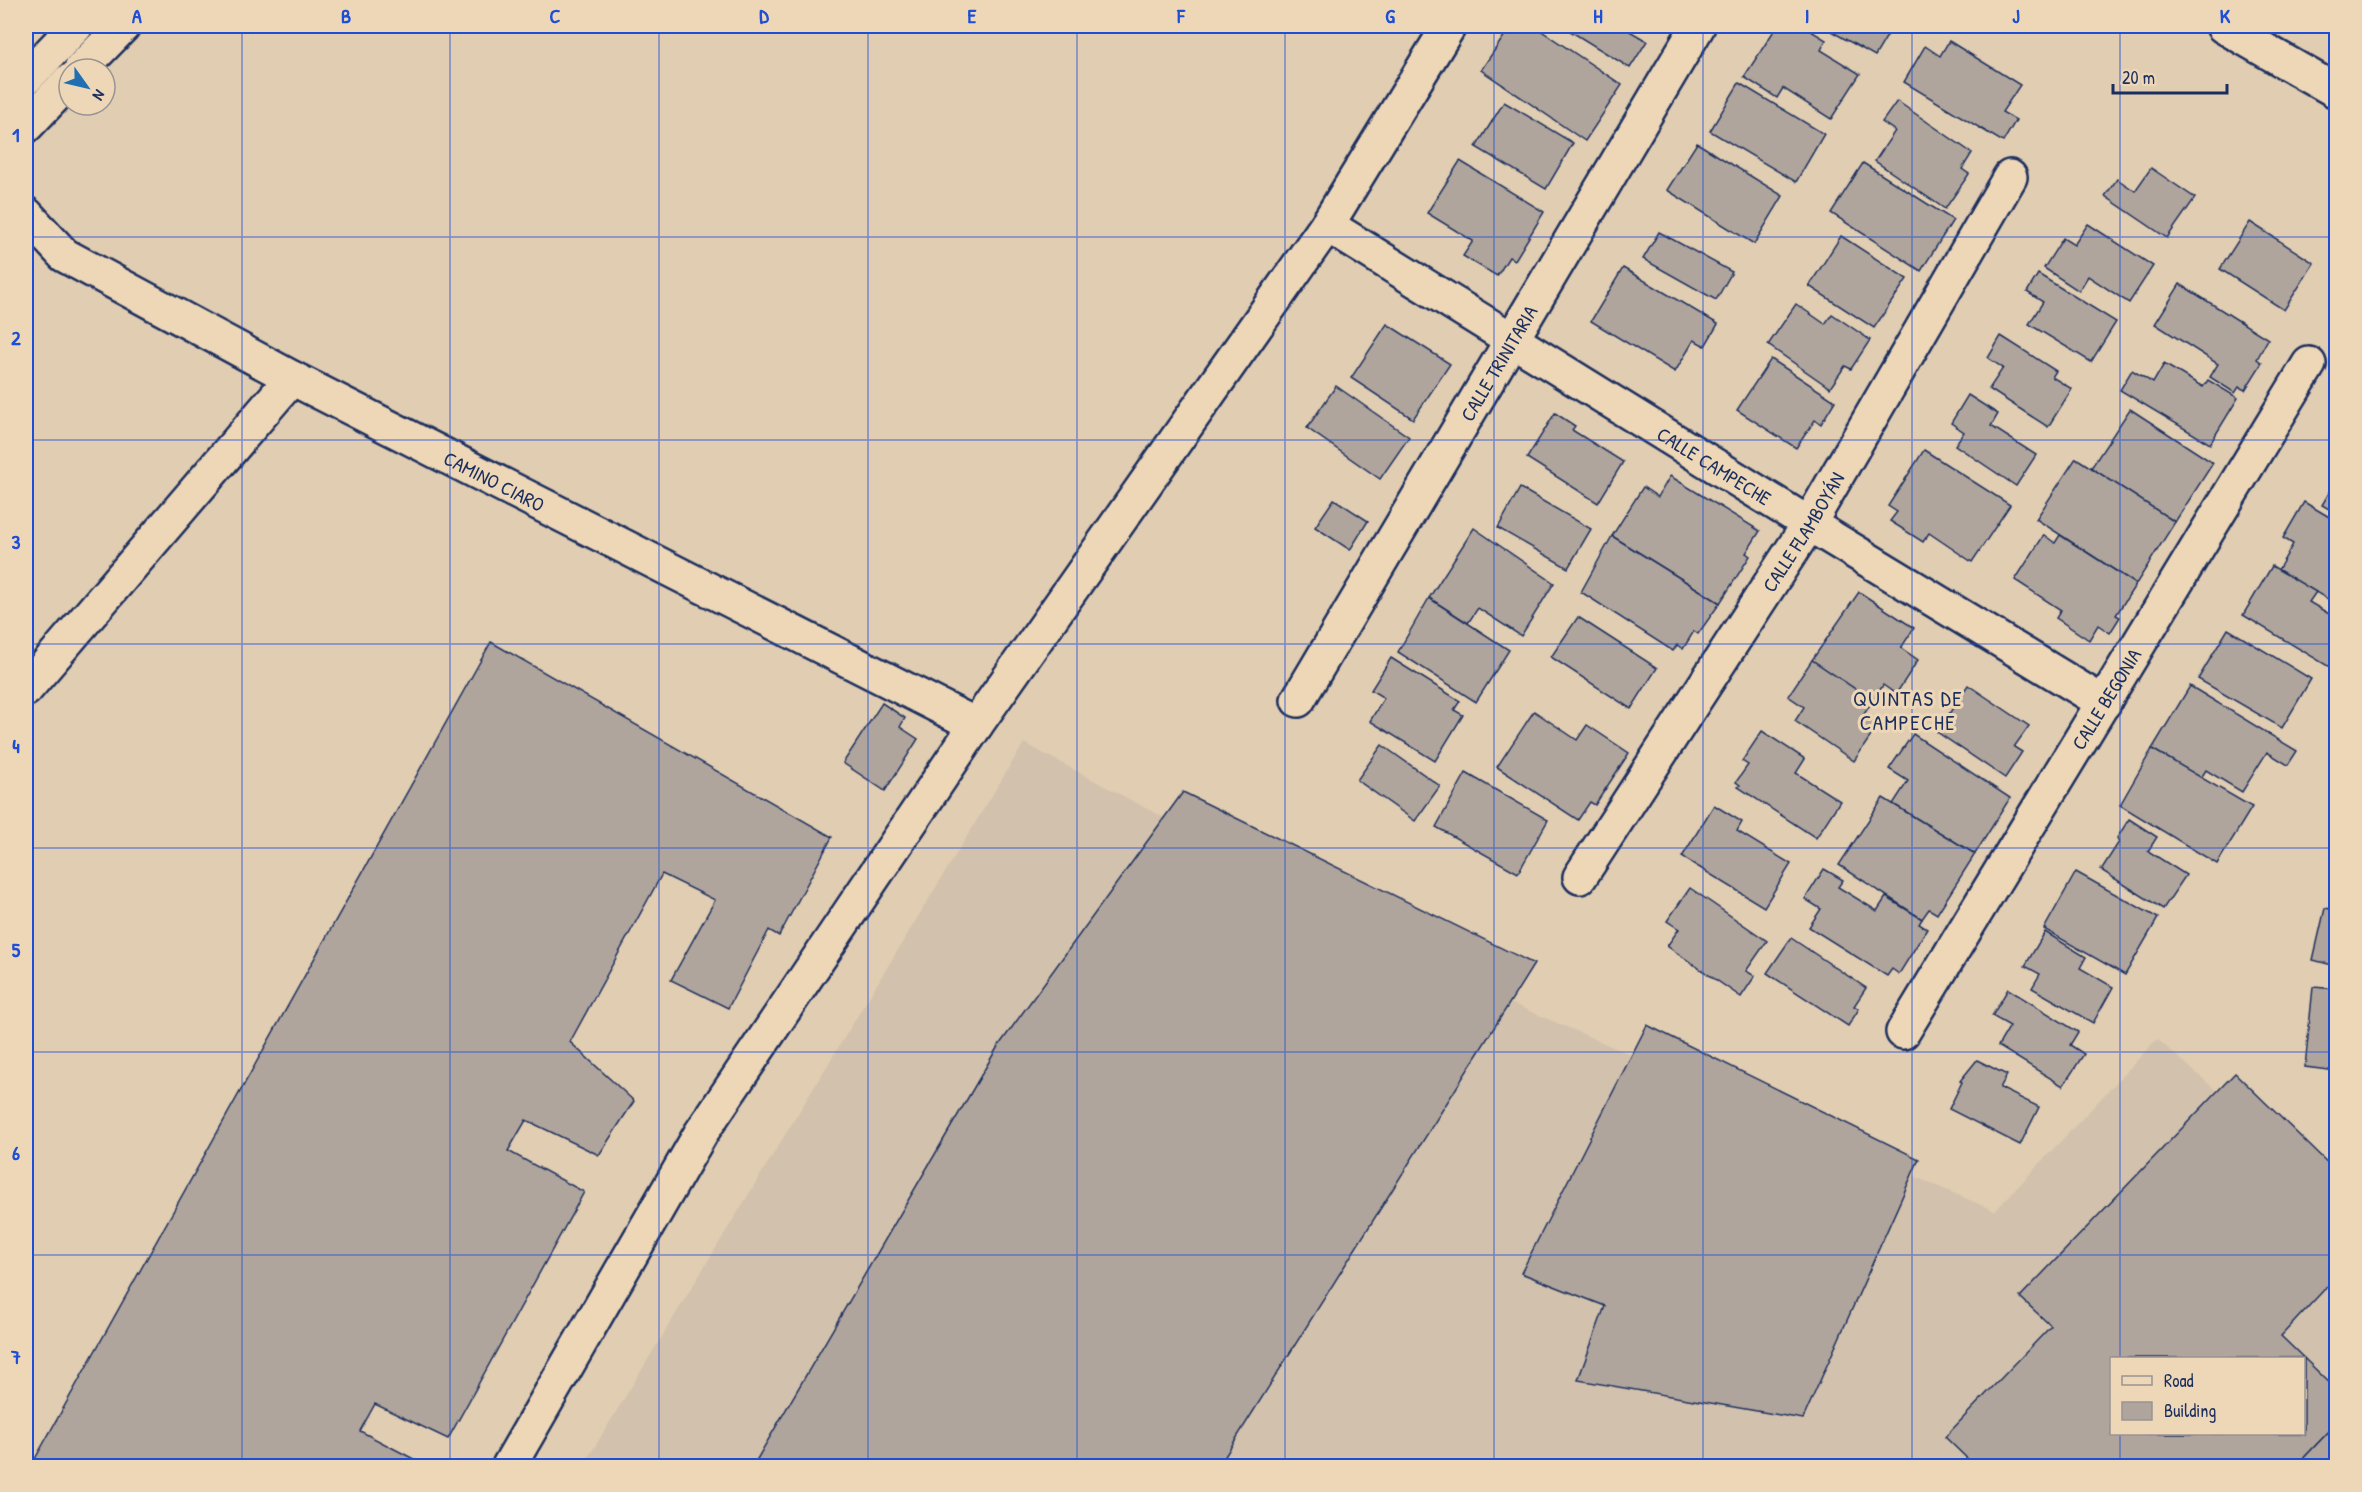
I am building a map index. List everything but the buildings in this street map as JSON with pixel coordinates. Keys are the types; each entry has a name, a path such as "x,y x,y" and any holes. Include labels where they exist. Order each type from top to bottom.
{"street":[{"path":"93,57 123,26"},
{"path":"509,1467 701,1133 976,725 1327,225 1449,26"},
{"name":"CALLE TRINITARIA","path":"1298,700 1698,26"},
{"path":"2223,26 2337,91"},
{"path":"26,78 69,34"},
{"path":"26,126 57,94"},
{"name":"CALLE FLAMBOYÁN","path":"1580,877 1809,524 2010,177"},
{"name":"CAMINO CIARO","path":"26,214 64,255 292,378 976,725"},
{"name":"CALLE CAMPECHE","path":"1327,225 1809,524 2104,703"},
{"name":"CALLE BEGONIA","path":"1903,1032 2309,364"},
{"path":"26,689 292,378"}],"shaded area":[{"path":"1024,743 1513,1004 1995,1211 2157,1039 2336,1194 2336,1466 583,1466"}],"district":[{"name":"QUINTAS DE CAMPECHE","path":"1908,710"}]}
